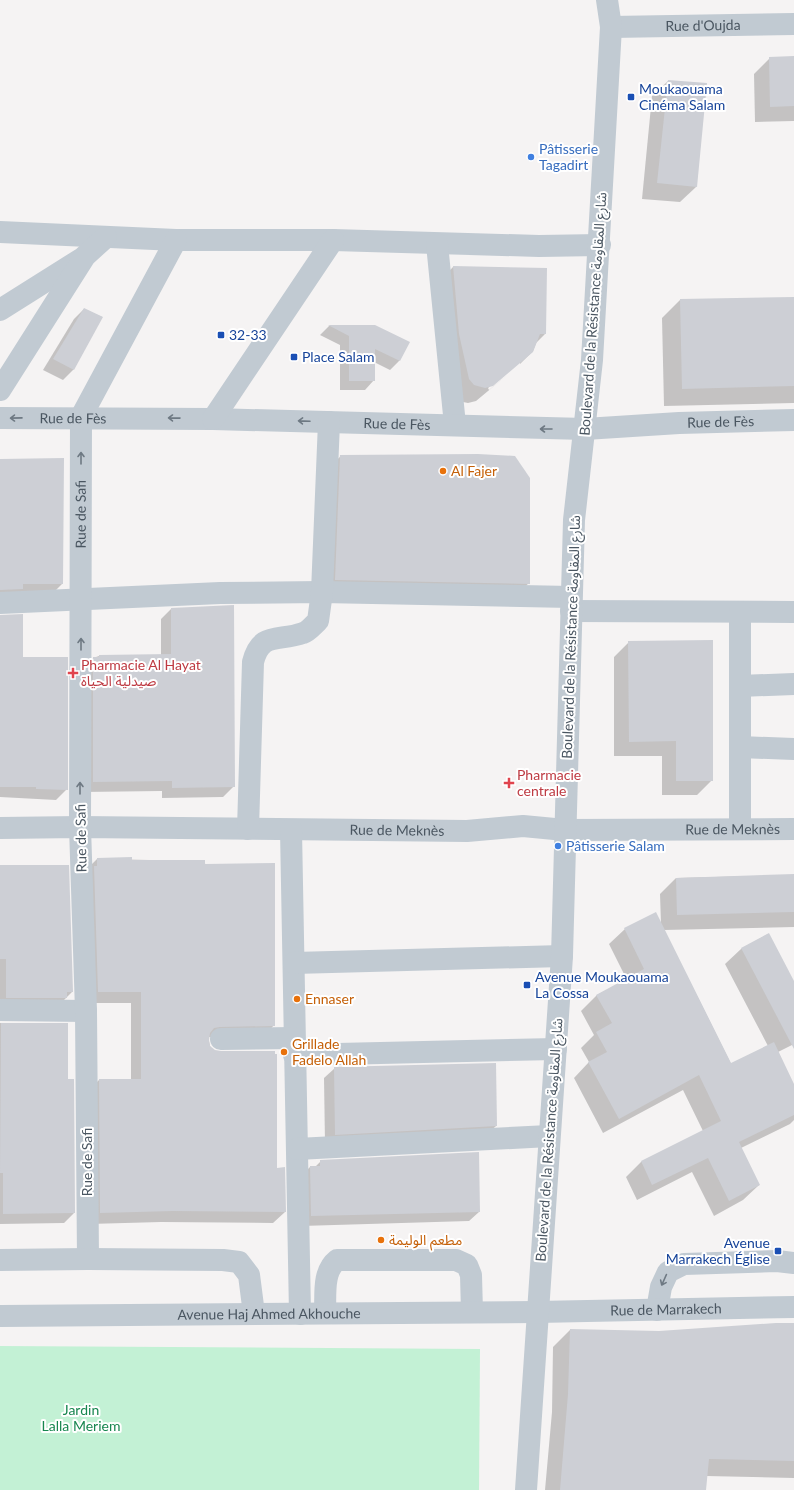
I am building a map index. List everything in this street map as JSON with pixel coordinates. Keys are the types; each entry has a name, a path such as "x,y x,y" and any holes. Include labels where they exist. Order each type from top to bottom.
{"street":[{"name":"Boulevard de la Résistance شارع المقاومة","path":"526,1490 562,956 574,520 592,360 600,245 611,27 607,0"},
{"name":"Rue d'Oujda","path":"611,27 794,24"},
{"path":"0,232 176,240 333,240 538,246 600,245"},
{"path":"0,310 85,256 106,237"},
{"path":"82,417 176,240"},
{"path":"213,419 333,240"},
{"path":"437,244 455,425"},
{"path":"0,390 85,256"},
{"name":"Rue de Fès","path":"0,418 82,417 213,419 585,429 679,423 794,420"},
{"name":"Rue de Safi","path":"82,417 80,827 86,1011 88,1259"},
{"path":"248,829 253,662 256,650 263,642 308,631 318,621 322,592 329,422"},
{"path":"0,604 170,594 322,592 740,612 794,612"},
{"path":"740,612 740,829"},
{"path":"740,686 794,684"},
{"path":"740,747 794,749"},
{"name":"Rue de Meknès","path":"0,828 80,827 467,831 522,826 565,830 794,829"},
{"path":"291,830 300,1314"},
{"path":"294,963 562,956"},
{"path":"0,1010 86,1011"},
{"path":"221,1039 294,1047 556,1049"},
{"path":"297,1149 549,1136"},
{"path":"0,1260 223,1260 239,1262 249,1275 254,1314"},
{"path":"325,1313 327,1272 331,1265 337,1260 456,1260 467,1265 471,1275 472,1312"},
{"path":"657,1310 661,1287 668,1272 684,1264 777,1261 794,1263"},
{"name":"Rue de Marrakech","path":"537,1312 794,1307"},
{"name":"Avenue Haj Ahmed Akhouche","path":"0,1316 537,1312"}],"green space":[{"name":"Jardin Lalla Meriem","path":"0,1346 480,1349 479,1490 0,1490"}],"building":[{"path":"794,56 794,106 770,107 769,57"},
{"path":"668,80 707,83 697,187 657,183"},
{"path":"453,266 547,268 546,334 540,334 533,352 493,386 485,388 474,385 469,379 459,334"},
{"path":"794,297 794,386 682,389 680,299"},
{"path":"84,308 103,317 74,370 53,359"},
{"path":"328,325 375,325 410,342 400,361 375,349 375,381 349,381 349,336"},
{"path":"478,454 515,456 530,478 530,584 335,580 340,455"},
{"path":"64,458 63,584 23,584 23,589 0,590 0,459"},
{"path":"234,605 235,787 172,788 172,781 93,782 93,657 99,657 99,655 171,654 171,608"},
{"path":"23,614 23,657 68,657 68,790 36,789 36,787 0,787 0,615"},
{"path":"713,640 713,781 676,781 676,741 629,742 628,641"},
{"path":"132,857 132,860 205,860 205,864 275,863 275,1026 214,1028 210,1033 209,1040 210,1046 215,1050 275,1051 275,1054 277,1054 277,1168 285,1167 286,1212 173,1211 100,1213 99,1079 141,1079 141,992 98,992 94,866 97,866 97,858"},
{"path":"0,865 69,865 73,992 67,992 67,998 6,998 6,959 0,959"},
{"path":"794,874 794,912 677,915 676,878"},
{"path":"656,912 731,1063 774,1042 794,1084 794,1115 739,1142 760,1185 729,1201 708,1158 652,1185 641,1161 721,1121 699,1075 619,1119 588,1062 607,1052 596,1032 612,1023 596,995 644,969 624,928"},
{"path":"769,933 794,981 794,1049 741,948"},
{"path":"1,1023 68,1023 68,1079 74,1079 75,1213 3,1214 3,1173 0,1173"},
{"path":"496,1063 497,1126 335,1135 334,1067"},
{"path":"479,1152 480,1212 311,1216 310,1166 320,1166 320,1160"},
{"path":"794,1323 794,1461 709,1459 706,1490 560,1490 568,1394 570,1329 659,1331"}],"place":[{"name":"Moukaouama Cinéma Salam","path":"631,97"},
{"name":"Pâtisserie Tagadirt","path":"531,157"},
{"name":"32-33","path":"221,335"},
{"name":"Place Salam","path":"294,357"},
{"name":"Al Fajer","path":"443,471"},
{"name":"Pharmacie Al Hayat صيدلية الحياة","path":"73,673"},
{"name":"Pharmacie centrale","path":"509,783"},
{"name":"Pâtisserie Salam","path":"558,846"},
{"name":"Avenue Moukaouama La Cossa","path":"527,985"},
{"name":"Ennaser","path":"297,999"},
{"name":"Grillade Fadelo Allah","path":"284,1052"},
{"name":"مطعم الوليمة","path":"381,1240"},
{"name":"Avenue Marrakech Église","path":"778,1251"}]}
